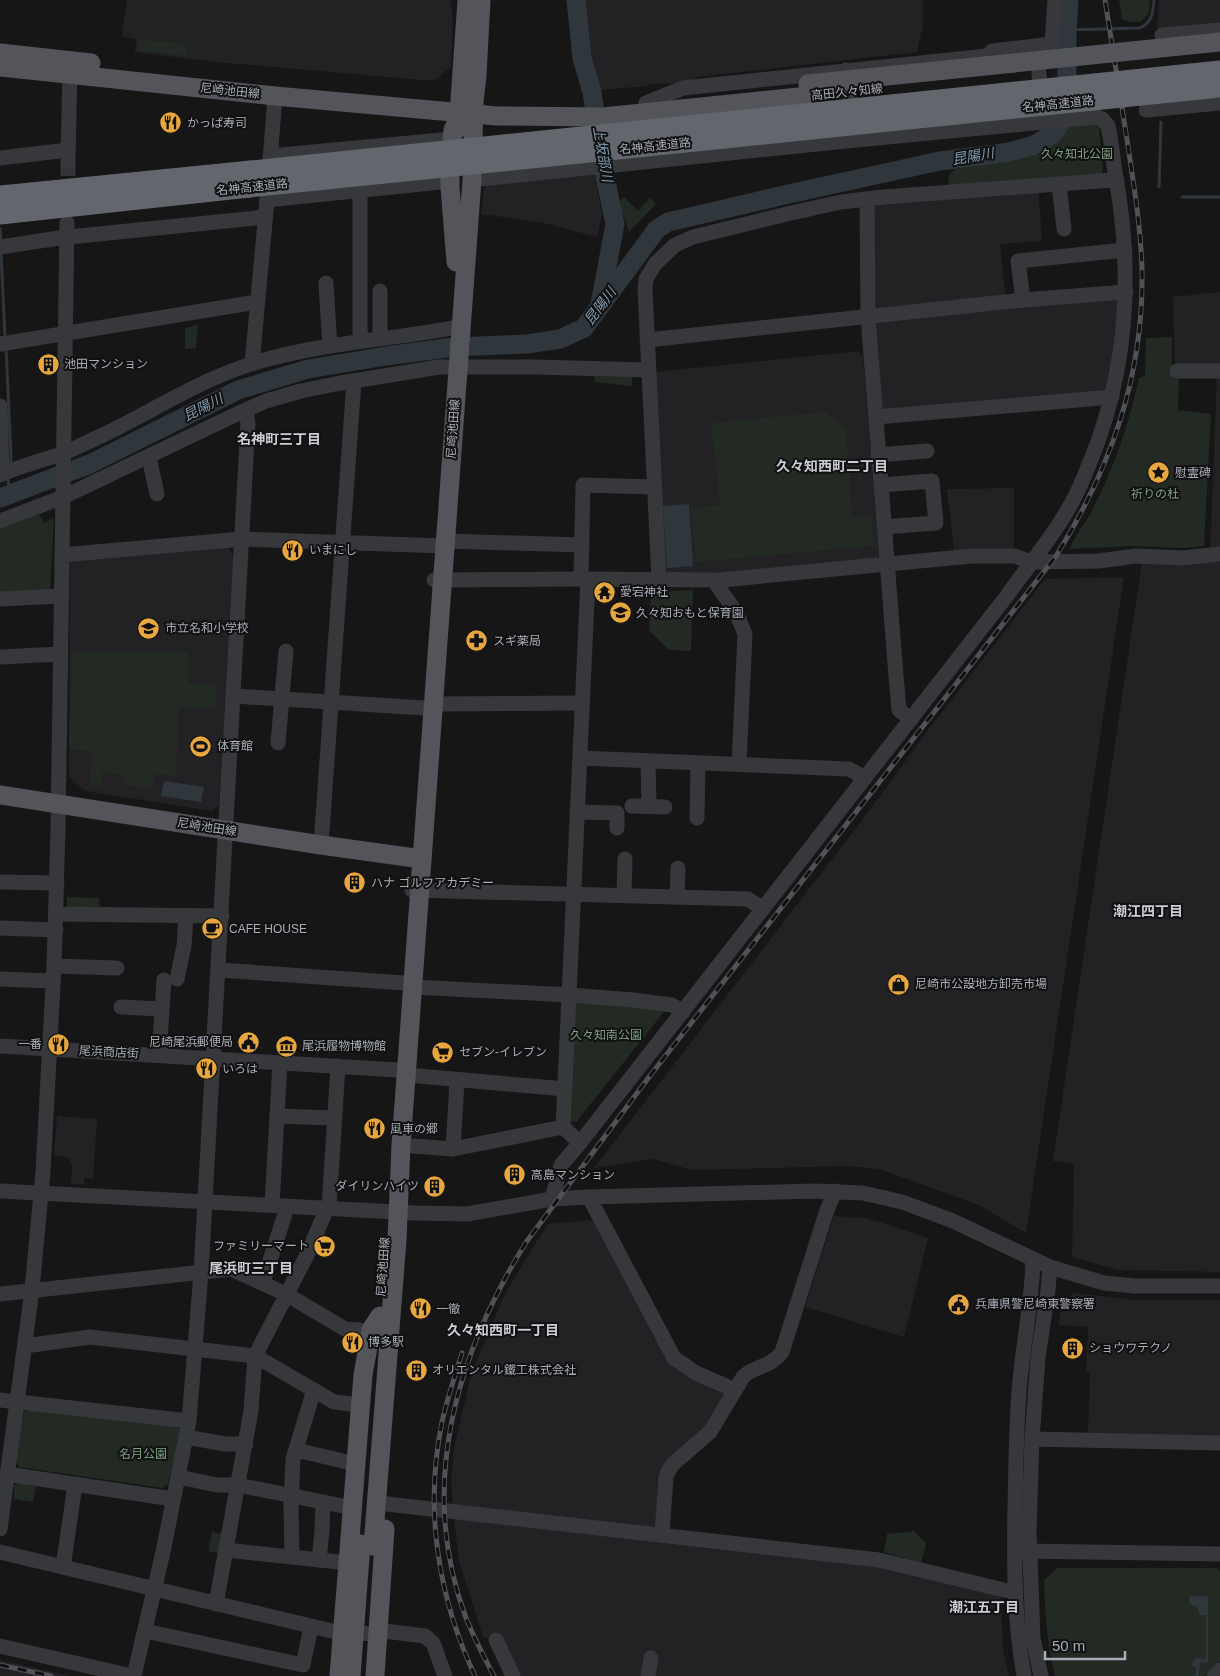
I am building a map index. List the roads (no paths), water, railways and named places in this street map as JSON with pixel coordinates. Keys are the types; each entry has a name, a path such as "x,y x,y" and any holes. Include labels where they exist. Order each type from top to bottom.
{"highway":[{"name":"名神高速道路","path":"0,214 250,179 1220,71"},
{"name":"名神高速道路","path":"0,196 250,179 1220,87"},
{"path":"0,218 29,211"}],"main road":[{"name":"尼崎池田線","path":"351,1676 367,1545 386,1316 456,330 472,180 467,107 468,0"},
{"name":"尼崎池田線","path":"456,330 456,262 464,135 467,107 477,76 481,0"},
{"name":"高田久々知線","path":"467,107 509,105 601,113 1220,42"},
{"name":"尼崎池田線","path":"0,53 70,67 275,96 467,107"},
{"name":"高田久々知線","path":"601,113 646,103 1220,54"},
{"name":"尼崎池田線","path":"0,67 70,67 467,107"},
{"name":"尼崎池田線","path":"456,262 450,181 452,139 453,130 467,107"},
{"name":"尼崎池田線","path":"0,795 321,845 418,858"},
{"name":"尼崎池田線","path":"393,1211 401,1145 402,1072"},
{"path":"339,1676 363,1376 371,1334 386,1316 397,1342 397,1368 375,1676"},
{"name":"尼崎池田線","path":"363,1676 367,1545"}],"street":[{"path":"646,103 683,88 987,56 992,51 1052,44 1055,0"},
{"path":"1162,35 1220,30"},
{"path":"1036,46 1048,122"},
{"path":"0,158 68,155 70,67"},
{"path":"846,70 857,140"},
{"path":"252,364 275,96"},
{"path":"1146,110 1220,103"},
{"path":"601,113 625,164"},
{"path":"472,180 857,140 1096,118 1105,121 1109,130 1125,250 1126,292 1120,356 1112,396 1100,440 1079,488 1064,516 1032,562 911,719 683,1012 561,1165 552,1199"},
{"path":"270,156 452,139"},
{"path":"267,200 450,181"},
{"path":"659,580 645,289 646,279 655,264 675,245 693,237 832,204 867,199 1117,181"},
{"path":"1060,184 1064,229"},
{"path":"360,189 360,332 364,341"},
{"path":"867,199 868,317 880,485 900,710 911,719"},
{"path":"2,246 67,230 265,217"},
{"path":"0,1529 32,1290 41,1192 56,930 67,230"},
{"path":"1023,300 1018,261 1125,250"},
{"path":"326,283 330,346"},
{"path":"380,292 380,338"},
{"path":"647,340 1023,300 1126,292"},
{"path":"3,344 258,302"},
{"path":"0,406 5,473 64,455 195,387 252,364 330,346 380,338 456,330"},
{"path":"0,521 63,492 149,457 239,413 301,391 454,364 648,370"},
{"path":"1177,371 1220,370"},
{"path":"321,845 354,381"},
{"path":"876,417 1112,396"},
{"path":"0,1646 133,1676 155,1589 179,1478 189,1421 201,1272 222,916 248,421 245,415 239,413"},
{"path":"878,455 927,451"},
{"path":"149,457 157,494"},
{"path":"880,485 932,481 936,523 884,527"},
{"path":"564,1127 582,703 583,485 654,487"},
{"path":"62,555 242,539 582,545"},
{"path":"438,580 584,579 714,581 972,556 1015,556 1032,562 1099,561 1136,556 1183,558 1220,554"},
{"path":"714,581 736,612 745,634 740,764"},
{"path":"0,599 62,596"},
{"path":"278,743 286,651"},
{"path":"0,657 60,654"},
{"path":"234,696 331,703 429,706 582,703"},
{"path":"580,758 849,769 865,778"},
{"path":"648,762 649,806"},
{"path":"697,818 698,763"},
{"path":"632,806 665,807"},
{"path":"577,812 617,814 617,828"},
{"path":"624,895 625,859"},
{"path":"677,897 678,868"},
{"path":"0,882 57,883"},
{"path":"416,890 748,899 763,909"},
{"path":"56,914 222,916"},
{"path":"159,1055 161,1009 184,946 186,916"},
{"path":"0,928 56,930"},
{"path":"54,966 117,968"},
{"path":"218,970 408,985 570,995 672,1005 683,1012"},
{"path":"0,979 53,982"},
{"path":"121,1007 161,1009"},
{"name":"尾浜商店街","path":"0,1046 338,1066 458,1080 565,1089"},
{"path":"263,1282 285,1214 279,1205 277,1116 280,1063"},
{"path":"216,1604 246,1444 256,1356 308,1254 328,1208 338,1066"},
{"path":"453,1149 458,1080"},
{"path":"277,1116 334,1118"},
{"path":"401,1145 453,1149 555,1127 564,1127 580,1143"},
{"path":"0,1191 467,1214 552,1199 589,1197 835,1191 862,1193 902,1202 954,1221 1033,1260 1104,1283 1134,1286 1220,1286"},
{"path":"662,1534 666,1478 669,1470 673,1464 710,1432 747,1372 770,1364 782,1352 827,1210 835,1191"},
{"path":"589,1197 674,1358 696,1373 735,1390"},
{"path":"1033,1260 1032,1288 1020,1380 1016,1432 1022,1551 1033,1638 1041,1676"},
{"path":"1024,1676 1020,1653 1016,1591 1022,1551 1028,1531 1038,1358 1050,1267"},
{"path":"0,1294 234,1269 286,1294 345,1329 360,1330 371,1334"},
{"path":"24,1346 90,1338 256,1356 334,1402 361,1405"},
{"path":"292,1557 293,1459 314,1390"},
{"path":"0,1400 189,1421"},
{"path":"186,1437 225,1444 246,1444"},
{"path":"1032,1439 1220,1444"},
{"path":"296,1450 356,1464"},
{"path":"7,1474 173,1499"},
{"path":"179,1478 217,1485 238,1485 352,1508"},
{"path":"63,1567 75,1485"},
{"path":"319,1560 323,1502"},
{"path":"387,1504 880,1560 1004,1590 1016,1591"},
{"path":"226,1550 348,1563"},
{"path":"1022,1551 1220,1554"},
{"path":"0,1552 336,1632 378,1634 384,1631 425,1636 430,1638 445,1676"},
{"path":"145,1631 303,1666 311,1627"},
{"path":"496,1640 513,1676"},
{"path":"648,1676 651,1658"},
{"path":"1214,1676 1220,1670"}],"waterway":[{"name":"上坂部川","path":"576,0 582,58 592,92 604,172 615,224 600,304"},
{"name":"上坂部川","path":"0,498 90,464 238,390 308,369 454,347 527,344 560,339 584,328 657,229 668,222 940,161 1009,152 1032,146 1053,134 1065,117 1067,108 1069,0"},
{"path":"1067,30 1139,28 1149,21 1154,0"},
{"path":"1159,187 1161,122"},
{"path":"1182,197 1220,197"},
{"path":"0,229 1,243"},
{"path":"1,252 5,338"},
{"path":"6,347 10,466"},
{"path":"8,477 9,495"}],"tunnel":[{"path":"68,161 68,199"}],"railway":[{"path":"494,1676 466,1618 452,1569 445,1520 445,1471 452,1423 464,1375 481,1329 502,1284 527,1241 649,1077 1056,556 1076,523 1108,455 1130,383 1137,347 1141,309 1142,270 1135,192 1105,0"},
{"path":"462,1353 442,1422 434,1487 435,1520 444,1584 462,1646 475,1676"},
{"path":"0,1665 51,1676"}],"place":[{"name":"かっぱ寿司","path":"171,123"},
{"name":"池田マンション","path":"48,364"},
{"name":"慰霊碑","path":"1159,473"},
{"name":"いまにし","path":"293,550"},
{"name":"愛宕神社","path":"604,592"},
{"name":"久々知おもと保育園","path":"620,613"},
{"name":"市立名和小学校","path":"149,628"},
{"name":"スギ薬局","path":"477,641"},
{"name":"体育館","path":"201,746"},
{"name":"ハナ ゴルフアカデミー","path":"355,883"},
{"name":"CAFE HOUSE","path":"213,929"},
{"name":"尼崎市公設地方卸売市場","path":"899,984"},
{"name":"尼崎尾浜郵便局","path":"249,1042"},
{"name":"一番","path":"58,1044"},
{"name":"尾浜履物博物館","path":"286,1046"},
{"name":"セブン-イレブン","path":"443,1052"},
{"name":"いろは","path":"206,1069"},
{"name":"風車の郷","path":"374,1129"},
{"name":"高島マンション","path":"515,1175"},
{"name":"ダイリンハイツ","path":"435,1186"},
{"name":"ファミリーマート","path":"325,1246"},
{"name":"兵庫県警尼崎東警察署","path":"959,1304"},
{"name":"一徹","path":"420,1309"},
{"name":"博多駅","path":"352,1342"},
{"name":"ショウワテクノ","path":"1073,1348"},
{"name":"オリエンタル鐵工株式会社","path":"416,1370"}],"district":[{"name":"名神町三丁目","path":"279,439"},
{"name":"久々知西町二丁目","path":"832,466"},
{"name":"潮江四丁目","path":"1148,911"},
{"name":"尾浜町三丁目","path":"251,1268"},
{"name":"久々知西町一丁目","path":"503,1330"},
{"name":"潮江五丁目","path":"984,1607"}],"park label":[{"name":"久々知北公園","path":"1077,154"},
{"name":"祈りの杜","path":"1155,494"},
{"name":"久々知南公園","path":"606,1035"},
{"name":"名月公園","path":"143,1454"}],"water label":[{"name":"昆陽川","path":"973,156"},
{"name":"昆陽川","path":"600,306"},
{"name":"昆陽川","path":"203,407"}]}
